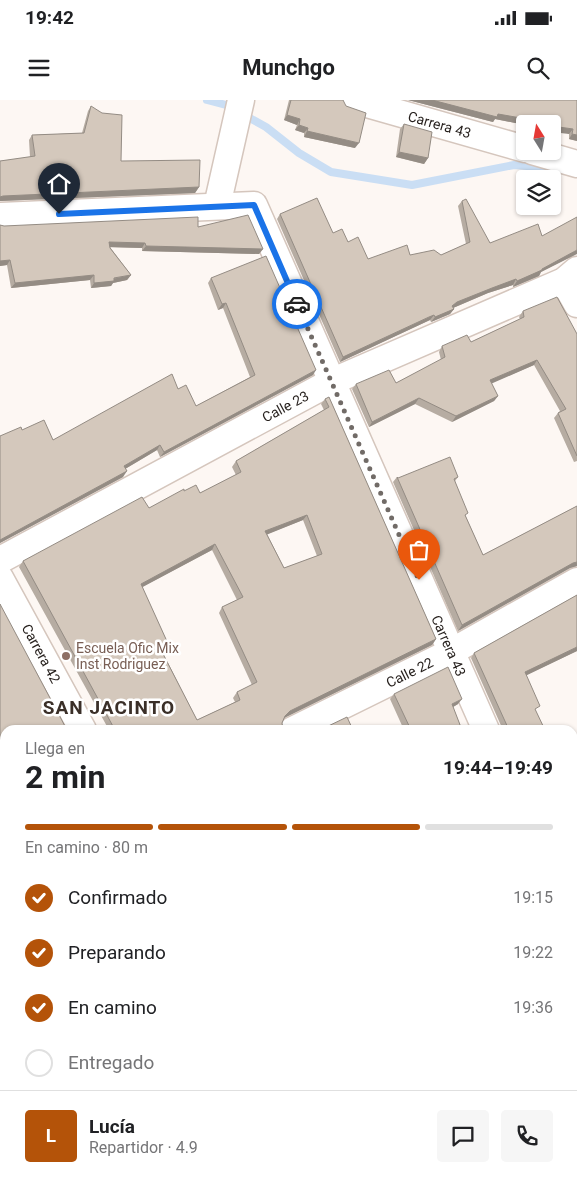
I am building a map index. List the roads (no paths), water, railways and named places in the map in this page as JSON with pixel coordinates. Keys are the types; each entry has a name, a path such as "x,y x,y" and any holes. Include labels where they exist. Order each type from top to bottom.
{"street":[{"path":"0,216 217,206 241,100"},
{"name":"Carrera 43","path":"353,100 516,146"},
{"path":"561,159 577,164"},
{"name":"Carrera 43","path":"217,206 254,205 484,725"},
{"path":"570,276 577,304"},
{"name":"Calle 23","path":"0,560 331,382 570,276"},
{"name":"Carrera 42","path":"0,578 80,725"},
{"name":"Calle 22","path":"303,725 451,652 577,580"}],"waterway":[{"path":"207,100 226,105 266,127 299,153 331,172 412,185 514,165 552,168"}],"place":[{"name":"Escuela Ofic Mix Inst Rodriguez","path":"66,656"}],"district":[{"name":"SAN JACINTO","path":"109,707"}]}
